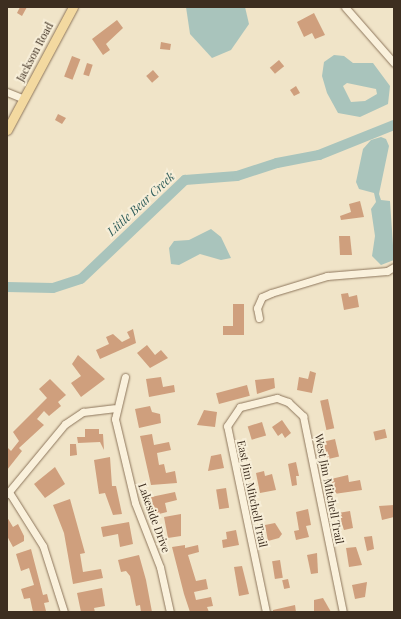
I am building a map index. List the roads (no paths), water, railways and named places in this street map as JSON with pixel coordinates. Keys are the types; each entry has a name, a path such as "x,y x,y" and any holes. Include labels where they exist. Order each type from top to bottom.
{"main road":[{"name":"Jackson Road","path":"7,130 73,7"}],"street":[{"path":"345,7 394,63"},
{"path":"7,92 24,99"},
{"path":"259,318 257,308 262,297 270,293 343,274 387,271 394,267"},
{"path":"64,612 43,546 8,493 65,424 82,412 114,408 125,377"},
{"name":"West Jim Mitchell Trail","path":"262,401 283,399 303,416 343,612"},
{"name":"East Jim Mitchell Trail","path":"262,401 234,411 227,426 266,612"},
{"name":"Lakeside Drive","path":"114,408 129,482 160,567 170,612"}],"water":[{"path":"186,7 245,7 249,24 231,50 212,58 190,34"},
{"path":"334,55 344,56 353,63 373,63 390,86 388,104 360,117 338,113 327,93 322,76 324,62","holes":["347,83 376,89 377,94 365,101 351,102 343,86"]},
{"path":"381,137 386,139 389,146 379,194 381,200 390,201 394,260 381,265 372,256 375,236 371,209 376,202 374,193 359,189 356,182 363,149 371,140"},
{"path":"211,229 221,237 231,258 221,260 200,254 179,265 171,264 169,248 174,241 189,240"}],"waterway":[{"name":"Little Bear Creek","path":"7,287 53,288 81,279 185,180 237,176 277,163 319,155 394,125"}]}
